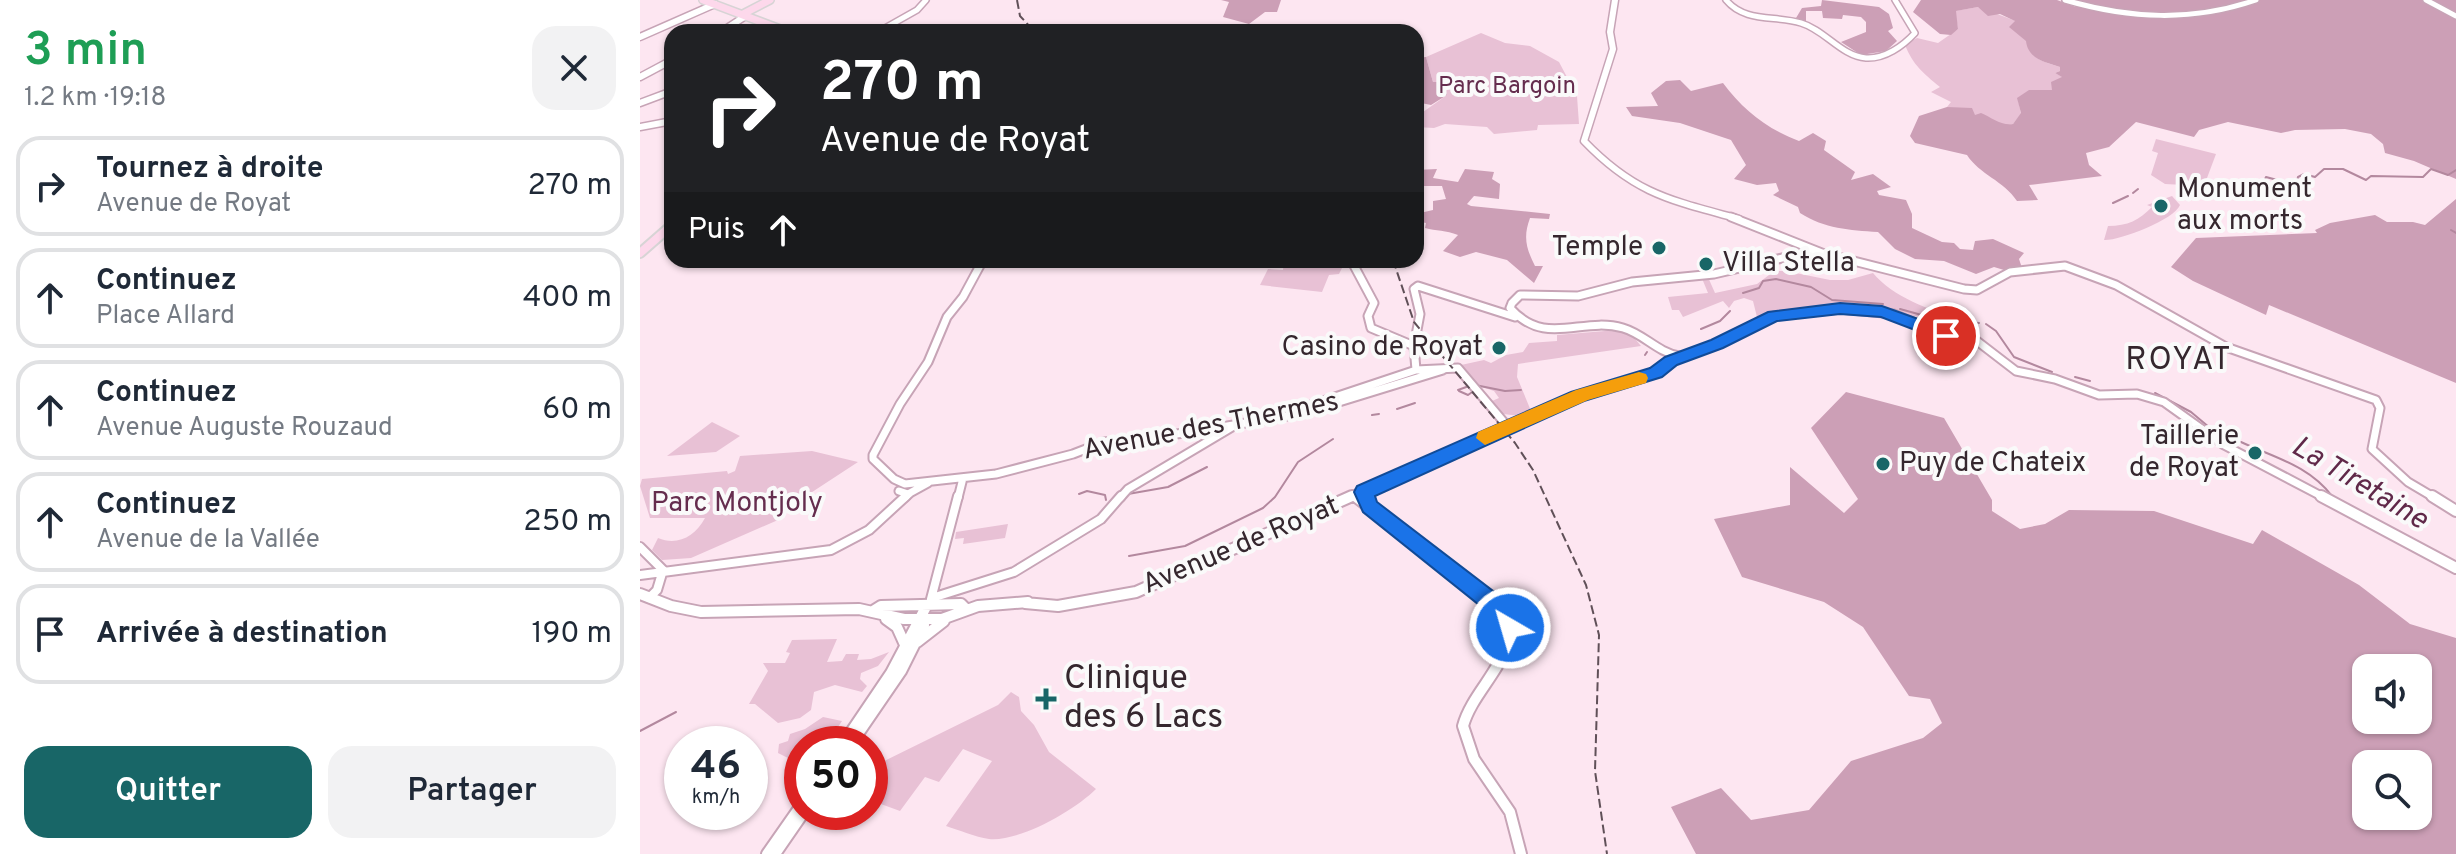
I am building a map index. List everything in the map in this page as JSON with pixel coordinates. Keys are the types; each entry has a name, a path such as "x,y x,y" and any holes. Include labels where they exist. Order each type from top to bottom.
{"main road":[{"path":"703,0 747,13 771,24"},
{"path":"670,24 724,0"},
{"path":"732,24 770,0"},
{"path":"1615,0 1609,34 1613,49 1584,139 1592,152 1610,168 1647,192 1741,220 1782,237 1799,249 1959,288 1979,289 2010,272 2038,272 2061,265 2112,282 2226,347 2376,400 2380,411 2372,449 2408,482 2456,511"},
{"path":"640,37 664,26"},
{"path":"640,77 664,64"},
{"path":"640,103 664,94"},
{"path":"640,127 664,122"},
{"path":"640,253 664,232"},
{"path":"1513,310 1518,295 1578,296 1632,282 1714,274 1799,249"},
{"path":"1355,268 1374,305 1368,316 1371,328 1414,346 1420,314 1414,289 1418,286 1503,313 1513,310 1542,329 1623,328 1664,358"},
{"name":"Avenue de Royat","path":"645,596 701,612 878,613 921,619 949,618 966,609 1025,603 1040,606 1063,604 1136,592 1587,393 1656,372 1664,358 1684,357 1774,316 1848,309 1894,314 1946,336 1983,343 2006,366 2016,371 2055,379 2099,395 2129,394 2154,398 2175,407 2224,445 2456,568"},
{"path":"1359,494 1370,507 1498,607 1508,621 1508,647 1468,707 1463,730 1469,746 1510,812 1521,854"},
{"path":"855,726 924,625 921,619 930,602"},
{"name":"Avenue de Royat","path":"878,613 881,606 930,602 961,604 966,609"},
{"path":"878,613 897,627 910,646"},
{"path":"863,726 901,671 910,646 949,618"},
{"path":"767,854 784,830"},
{"path":"775,854 792,830"}],"street":[{"path":"892,24 917,10 926,0"},
{"path":"1726,0 1731,9 1742,15 1807,24 1855,55 1869,58 1882,56 1915,34 1914,27 1895,0"},
{"path":"2065,0 2121,14 2144,16 2213,14 2256,0"},
{"path":"2426,0 2456,16"},
{"path":"907,489 873,459 873,455 900,404 928,362 947,317 963,297 979,268"},
{"path":"1414,346 1416,370"},
{"path":"1283,415 1416,370 1458,368 1511,426"},
{"name":"Avenue des Thermes","path":"640,575 831,550 869,530 893,509 907,489 930,482 1024,468 1104,442 1219,430 1300,414 1443,370"},
{"path":"930,602 1014,572 1101,519 1128,489 1219,430"},
{"path":"930,602 963,478"},
{"path":"640,547 663,570 657,590 645,596"}],"green space":[{"path":"1978,7 2016,21 2010,27 2027,41 2031,52 2039,59 2060,67 2060,71 2055,73 2063,77 2052,90 2039,90 2018,99 2021,114 2013,124 2006,125 1947,107 1951,102 1931,92 1940,87 1919,68 1905,45 1917,38 1938,43 1958,29 1955,11"},
{"name":"Parc Bargoin","path":"1481,33 1505,43 1530,46 1559,62 1577,96 1579,124 1538,125 1537,130 1494,134 1487,127 1445,124 1424,127 1424,111 1447,95 1442,82 1433,82 1426,57"},
{"path":"2156,139 2216,154 2204,186 2165,184 2151,175 2158,153 2152,151"},
{"path":"2172,196 2180,205 2168,217 2133,233 2104,240 2108,226 2133,221 2152,207 2147,205"},
{"path":"1758,263 1767,271 1786,271 1830,280 1848,280 1873,273 1913,302 1960,317 1965,330 1915,316 1912,319 1838,308 1757,317 1753,301 1744,298 1734,301 1729,308 1723,301 1683,317 1679,310 1672,310 1668,297 1708,293 1701,276 1707,275 1715,293 1757,284 1769,275 1754,264"},
{"path":"1342,268 1339,274 1329,275 1322,292 1260,285 1268,269"},
{"path":"1617,330 1631,334 1641,346 1518,364 1517,377 1531,411 1521,416 1503,414 1492,401 1499,398 1494,391 1479,386 1461,365 1484,360 1491,363 1506,355 1523,352 1529,343 1557,341 1557,335"},
{"path":"712,422 740,436 716,452 667,456"},
{"name":"Parc Montjoly","path":"812,451 858,462 777,515 778,520 691,558 662,560 652,550 658,538 672,541 691,535 705,518 650,518 640,486 642,479 727,471 728,474 735,471 740,456"},
{"path":"1008,524 1005,538 963,544 964,538 955,539 956,532"},
{"path":"837,639 827,662 842,661 846,654 859,654 857,660 871,659 889,652 878,666 861,673 860,679 867,686 862,692 835,685 814,692 811,710 800,718 778,723 755,704 749,704 768,671 763,663 785,663 792,640"},
{"path":"1011,692 1019,697 1021,711 1034,725 1049,752 1096,789 1061,815 1031,830 1002,839 984,838 946,826 992,761 963,749 939,782 925,777 900,811 888,807 888,759 998,705"},
{"path":"823,717 842,721 839,726 810,726"},
{"path":"784,742 784,756 778,753 779,744"}],"shaded area":[{"path":"1221,0 1281,0 1277,12 1265,12 1249,24 1223,17 1229,2"},
{"path":"1822,0 1879,7 1889,14 1893,28 1888,31 1897,41 1886,51 1861,55 1841,42 1866,32 1866,22 1861,17 1843,15 1842,19 1823,18 1822,11 1806,11 1806,22 1796,18 1802,8 1821,6"},
{"path":"1921,0 2057,0 2076,7 2067,0 2456,0 2456,179 2414,161 2385,153 2383,144 2371,134 2345,129 2281,133 2228,122 2199,130 2194,137 2136,122 2109,147 2086,153 2089,165 2102,176 2029,185 2038,200 2017,201 1967,155 1915,143 1910,136 1919,116 1947,107 1972,108 1975,115 1981,113 2013,124 2021,113 2017,98 2029,90 2052,90 2051,82 2062,77 2055,73 2060,71 2060,67 2030,52 2026,41 2009,27 2015,21 2000,14 1988,16 1978,7 1956,11 1958,29 1951,35 1940,34 1913,12"},
{"path":"1424,57 1433,82 1441,82 1447,95 1431,105 1424,104"},
{"path":"1680,80 1691,91 1723,83 1747,110 1776,131 1799,141 1813,133 1826,141 1824,150 1855,172 1851,180 1873,174 1891,187 1877,191 1879,195 1906,200 1912,214 1912,228 1942,242 1954,243 1960,249 1973,250 1975,241 1993,239 2024,253 2019,259 2022,268 2004,270 1994,267 1976,274 1944,261 1915,259 1895,249 1878,232 1838,228 1809,218 1800,213 1798,207 1773,195 1779,191 1776,183 1757,185 1734,179 1746,165 1731,140 1680,123 1632,116 1626,107 1658,106 1651,93 1666,81"},
{"path":"1437,169 1433,178 1458,182 1465,169 1494,172 1492,179 1500,184 1499,199 1474,196 1467,204 1550,214 1549,219 1530,218 1528,225 1526,242 1529,254 1535,266 1543,266 1534,283 1507,260 1476,252 1460,257 1443,251 1458,235 1425,228 1424,212 1433,210 1433,201 1446,199 1442,186 1424,186 1424,170"},
{"path":"2456,199 2456,383 2269,305 2266,315 2193,281 2171,267 2196,238 2317,233 2315,230 2330,223 2375,215 2387,222 2425,225"},
{"path":"1846,392 1944,418 1992,500 1992,511 2020,529 2045,524 2069,510 2154,511 2253,544 2262,530 2359,585 2410,624 2456,638 2456,854 1696,854 1671,807 1721,788 1751,820 1809,810 1851,761 1923,738 1942,723 1930,699 1909,696 1863,627 1824,602 1742,577 1714,519 1790,505 1790,467 1844,513 1858,499 1811,428"}],"waterway":[{"path":"2228,192 2263,184 2266,177 2296,185 2298,177 2304,174 2315,177 2324,169 2343,169 2366,180 2371,176 2423,177 2431,169 2448,175 2456,170"},
{"path":"2133,193 2138,189"},
{"path":"2113,203 2128,196"},
{"path":"2451,230 2456,233"},
{"name":"La Tiretaine","path":"1743,293 1759,288 1763,281 1776,279 1811,287 1832,300 1883,304"},
{"name":"La Tiretaine","path":"1900,309 1936,319 1979,323"},
{"name":"La Tiretaine","path":"1701,329 1720,321 1730,311"},
{"name":"La Tiretaine","path":"1986,324 1996,331 2014,357 2052,372"},
{"name":"La Tiretaine","path":"2075,377 2090,381"},
{"path":"1475,385 1505,391 1521,390"},
{"path":"1458,390 1469,386"},
{"path":"1459,391 1468,395 1475,390"},
{"name":"La Tiretaine","path":"2155,393 2191,412 2216,433"},
{"path":"1397,409 1415,403"},
{"path":"1372,415 1379,414"},
{"path":"1129,556 1185,546 1263,508 1275,497 1298,462 1333,439"},
{"name":"La Tiretaine","path":"2241,442 2302,470 2323,485 2332,496"},
{"path":"1128,494 1168,487 1207,467"},
{"path":"1079,494 1087,491 1105,495 1106,500"},
{"name":"La Tiretaine","path":"640,731 676,712"}],"railway":[{"path":"1017,0 1020,16 1028,24"},
{"path":"1396,268 1414,322 1515,443 1533,470 1586,585 1599,635 1595,771 1607,854"}],"slow traffic":[{"path":"1485,438 1583,394 1639,378"}],"place":[{"name":"Monument aux morts","path":"2161,206"},
{"name":"Temple","path":"1659,248"},
{"name":"Villa Stella","path":"1706,264"},
{"name":"Casino de Royat","path":"1499,348"},
{"name":"Taillerie de Royat","path":"2255,453"},
{"name":"Puy de Chateix","path":"1883,464"},
{"name":"Clinique des 6 Lacs","path":"1046,699"}],"district":[{"name":"ROYAT","path":"2179,361"}],"route":[{"path":"1510,628 1502,610 1370,507 1363,492 1578,396 1656,372 1671,361 1717,344 1774,316 1840,309 1882,312 1946,336"}]}
